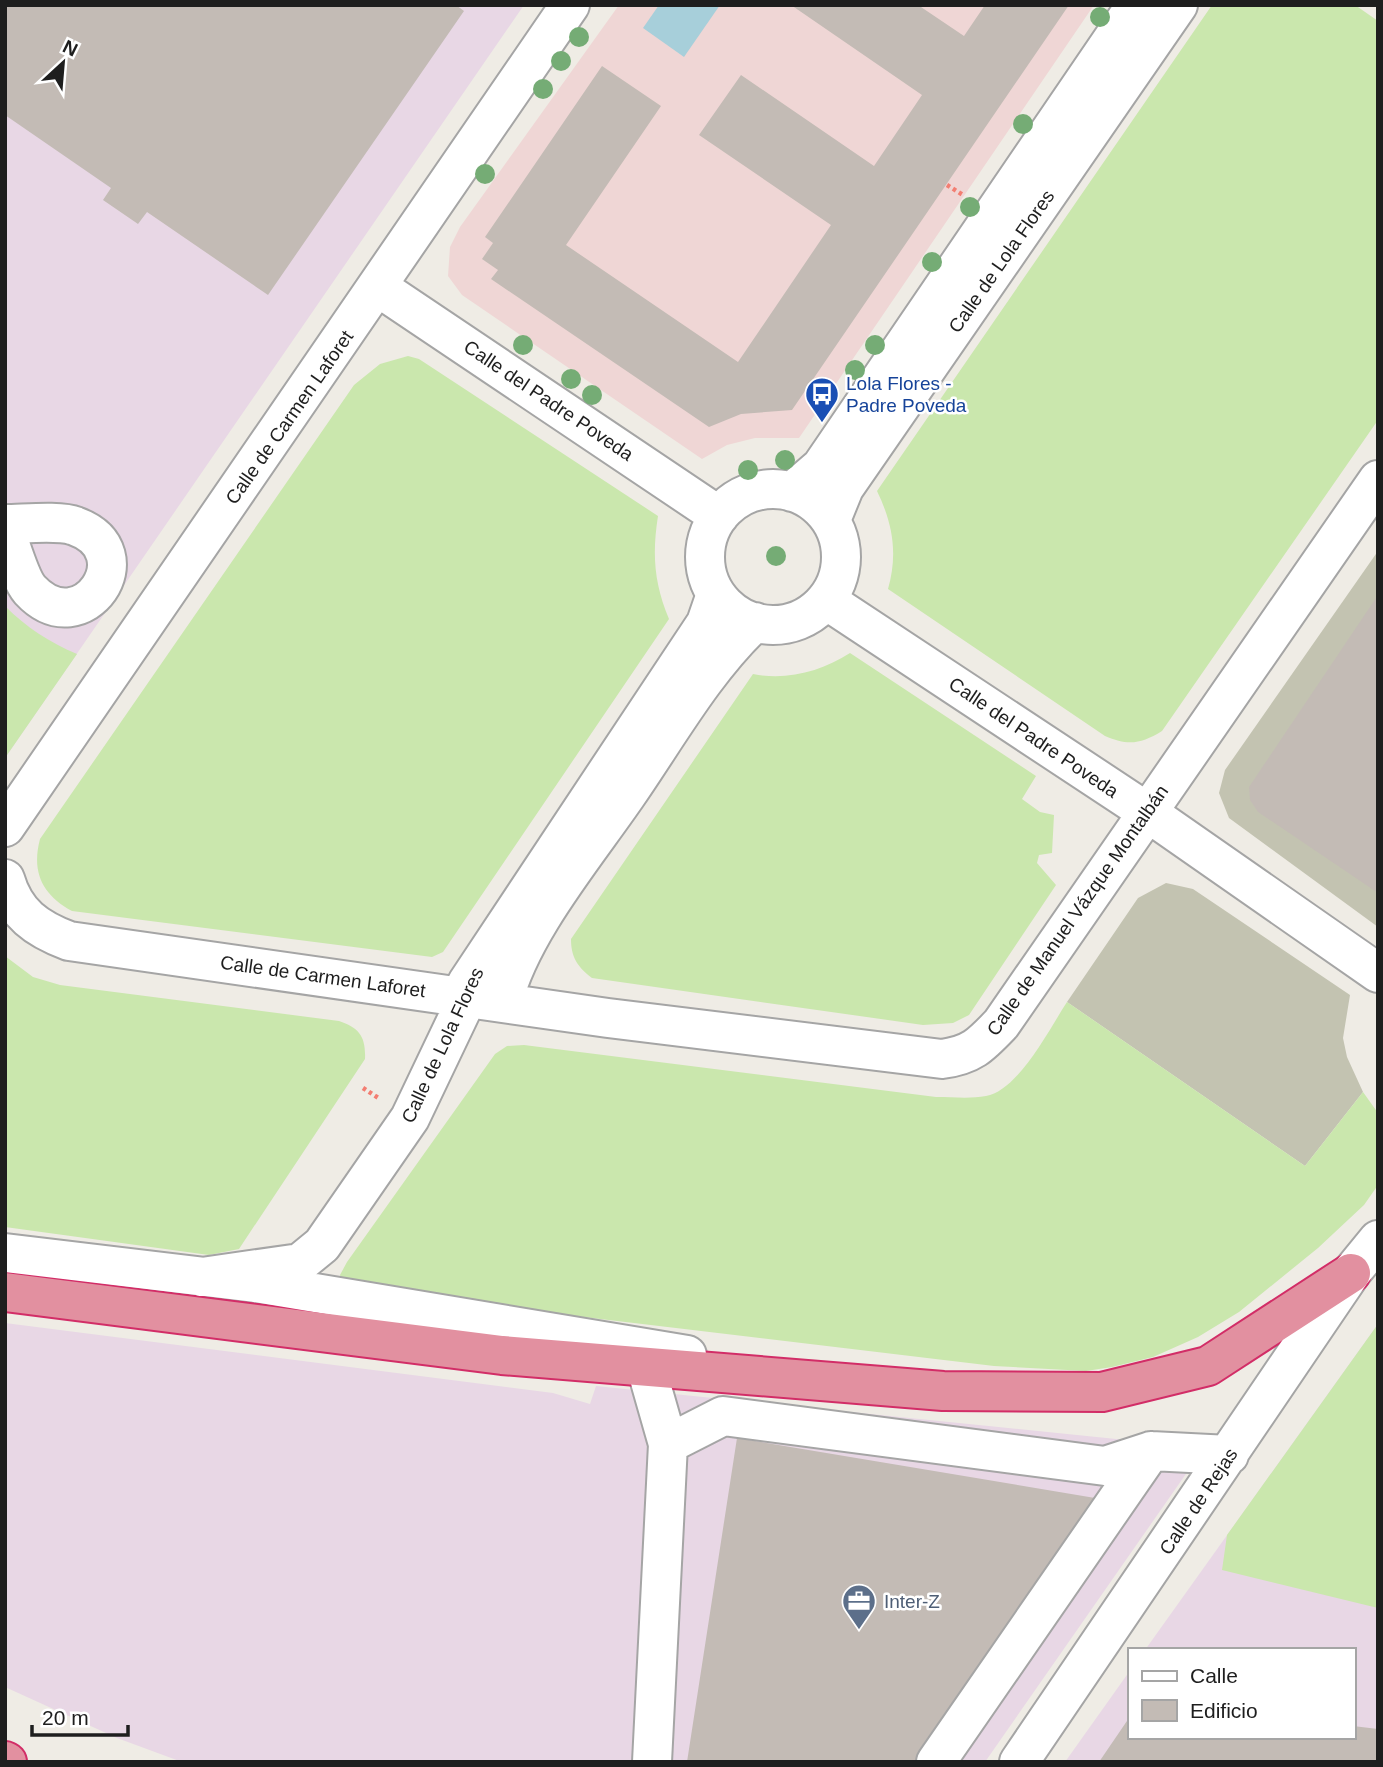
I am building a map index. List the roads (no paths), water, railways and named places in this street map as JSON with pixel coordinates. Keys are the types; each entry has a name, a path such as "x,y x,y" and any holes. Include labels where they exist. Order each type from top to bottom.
{"highway":[{"path":"5,1292 502,1355 943,1391 1102,1392 1209,1366 1351,1273"}],"street":[{"name":"Calle de Carmen Laforet","path":"5,827 570,5"},
{"name":"Calle de Lola Flores","path":"792,492 821,467 1136,5"},
{"name":"Calle de Lola Flores","path":"831,520 844,488 1178,5"},
{"name":"Calle del Padre Poveda","path":"378,287 719,516"},
{"name":"Calle de Manuel Vázque Montalbán","path":"503,1002 942,1059 965,1056 983,1043 1001,1024 1378,480"},
{"path":"760,490 792,492 807,498 831,520 840,544 841,569 826,600 812,613 794,621 774,625 755,622 727,606 716,594 708,575 705,555 709,534 719,516 730,504 760,490"},
{"path":"5,524 74,525 99,541 107,560 101,590 92,600 78,605 53,606 29,589 5,530"},
{"name":"Calle de Lola Flores","path":"202,1276 300,1264 322,1245 410,1118 462,1009 467,983 706,623 716,594"},
{"name":"Calle del Padre Poveda","path":"826,600 1147,812 1378,973"},
{"name":"Calle de Lola Flores","path":"503,1002 509,979 524,950 559,894 720,658 755,622"},
{"name":"Calle de Carmen Laforet","path":"5,879 20,912 40,930 69,941 503,1002"},
{"name":"Calle de Rejas","path":"1020,1762 1351,1273 1378,1240"},
{"path":"5,1253 202,1276 865,1385"},
{"path":"646,1367 668,1444 652,1762"},
{"path":"668,1444 723,1416 1105,1466 1151,1451 1229,1455"},
{"path":"936,1762 1151,1451"}],"water":[{"path":"659,5 720,5 684,57 643,28"}],"place":[{"name":"Lola Flores - Padre Poveda","path":"822,424"},
{"name":"Inter-Z","path":"859,1631"}]}
